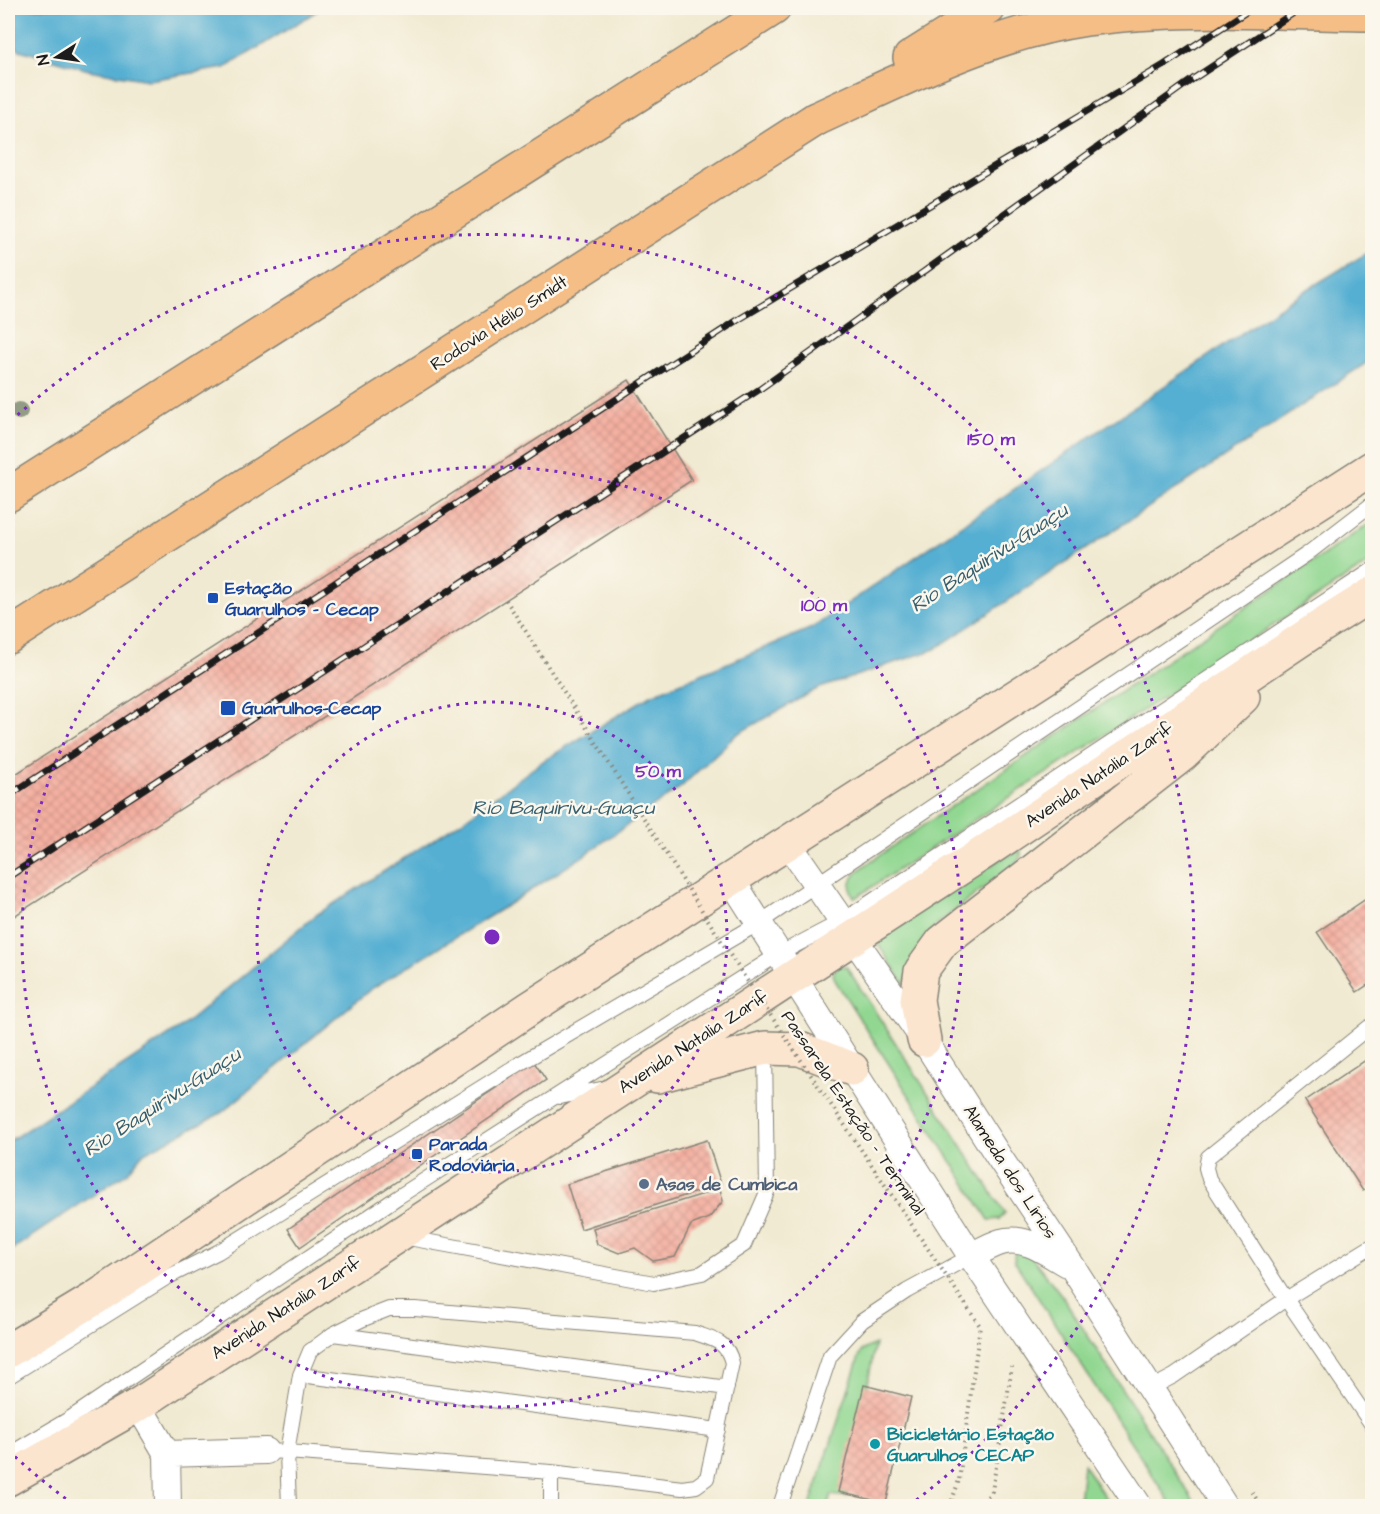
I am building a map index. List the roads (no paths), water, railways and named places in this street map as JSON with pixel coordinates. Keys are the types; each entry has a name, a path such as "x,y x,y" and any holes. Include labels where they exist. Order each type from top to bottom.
{"main road":[{"path":"8,495 774,8"},
{"name":"Rodovia Hélio Smidt","path":"8,637 989,8"},
{"path":"816,119 946,59 1015,36 1086,20 1158,12 1372,14"},
{"path":"8,1351 94,1299 530,1008 1372,468"},
{"name":"Avenida Natalia Zarif","path":"8,1479 138,1405 629,1083 786,965 989,849 1372,594"},
{"path":"924,1040 916,1000 921,971 942,942 1182,755 1315,630"},
{"path":"629,1083 765,1048 800,1049 852,1069"}],"street":[{"name":"Alameda dos Lírios","path":"787,842 924,1040 1225,1506"},
{"path":"731,879 971,1256 1139,1506"},
{"path":"971,1256 1001,1242 1013,1240 1029,1243 1073,1268"},
{"path":"138,1405 167,1454 168,1506"},
{"path":"167,1454 276,1451"}],"lane":[{"path":"8,1377 166,1278 218,1252 519,1064 759,923 1307,554 1372,504"},
{"path":"847,929 1372,570"},
{"path":"8,1455 69,1419 398,1197 552,1099 786,965"},
{"path":"1369,1027 1208,1157 1206,1168 1209,1179 1286,1299 1372,1425"},
{"path":"396,1236 654,1283 702,1273 744,1245 767,1191 765,1048"},
{"path":"552,1099 629,1083"},
{"path":"1149,1389 1174,1376 1286,1299 1372,1246"},
{"path":"780,1506 830,1356 862,1321 907,1291 971,1256"},
{"path":"276,1451 551,1472 682,1488 696,1486 707,1478 732,1363 730,1352 720,1342 695,1334 388,1309 333,1334 310,1351 276,1451 289,1506"},
{"path":"333,1334 727,1389"},
{"path":"300,1375 718,1430"},
{"path":"551,1472 551,1506"}],"water":[{"path":"8,8 322,8 225,68 148,80 89,70 20,50 8,41"},
{"name":"Rio Baquirivu-Guaçu","path":"1372,250 1372,359 935,649 817,689 737,734 681,787 579,859 371,989 221,1113 142,1154 128,1172 8,1252 8,1142 180,1028 316,915 465,819 543,761 651,695 812,628 1290,300"}],"railway":[{"path":"8,796 741,318 1164,65 1252,8"},
{"path":"8,877 760,389 1193,79 1301,8"}],"place":[{"name":"Estação Guarulhos - Cecap","path":"213,598"},
{"name":"Guarulhos-Cecap","path":"228,708"},
{"name":"Parada Rodoviária","path":"417,1154"},
{"name":"Asas de Cumbica","path":"644,1184"},
{"name":"Bicicletário Estação Guarulhos CECAP","path":"875,1444"}]}
